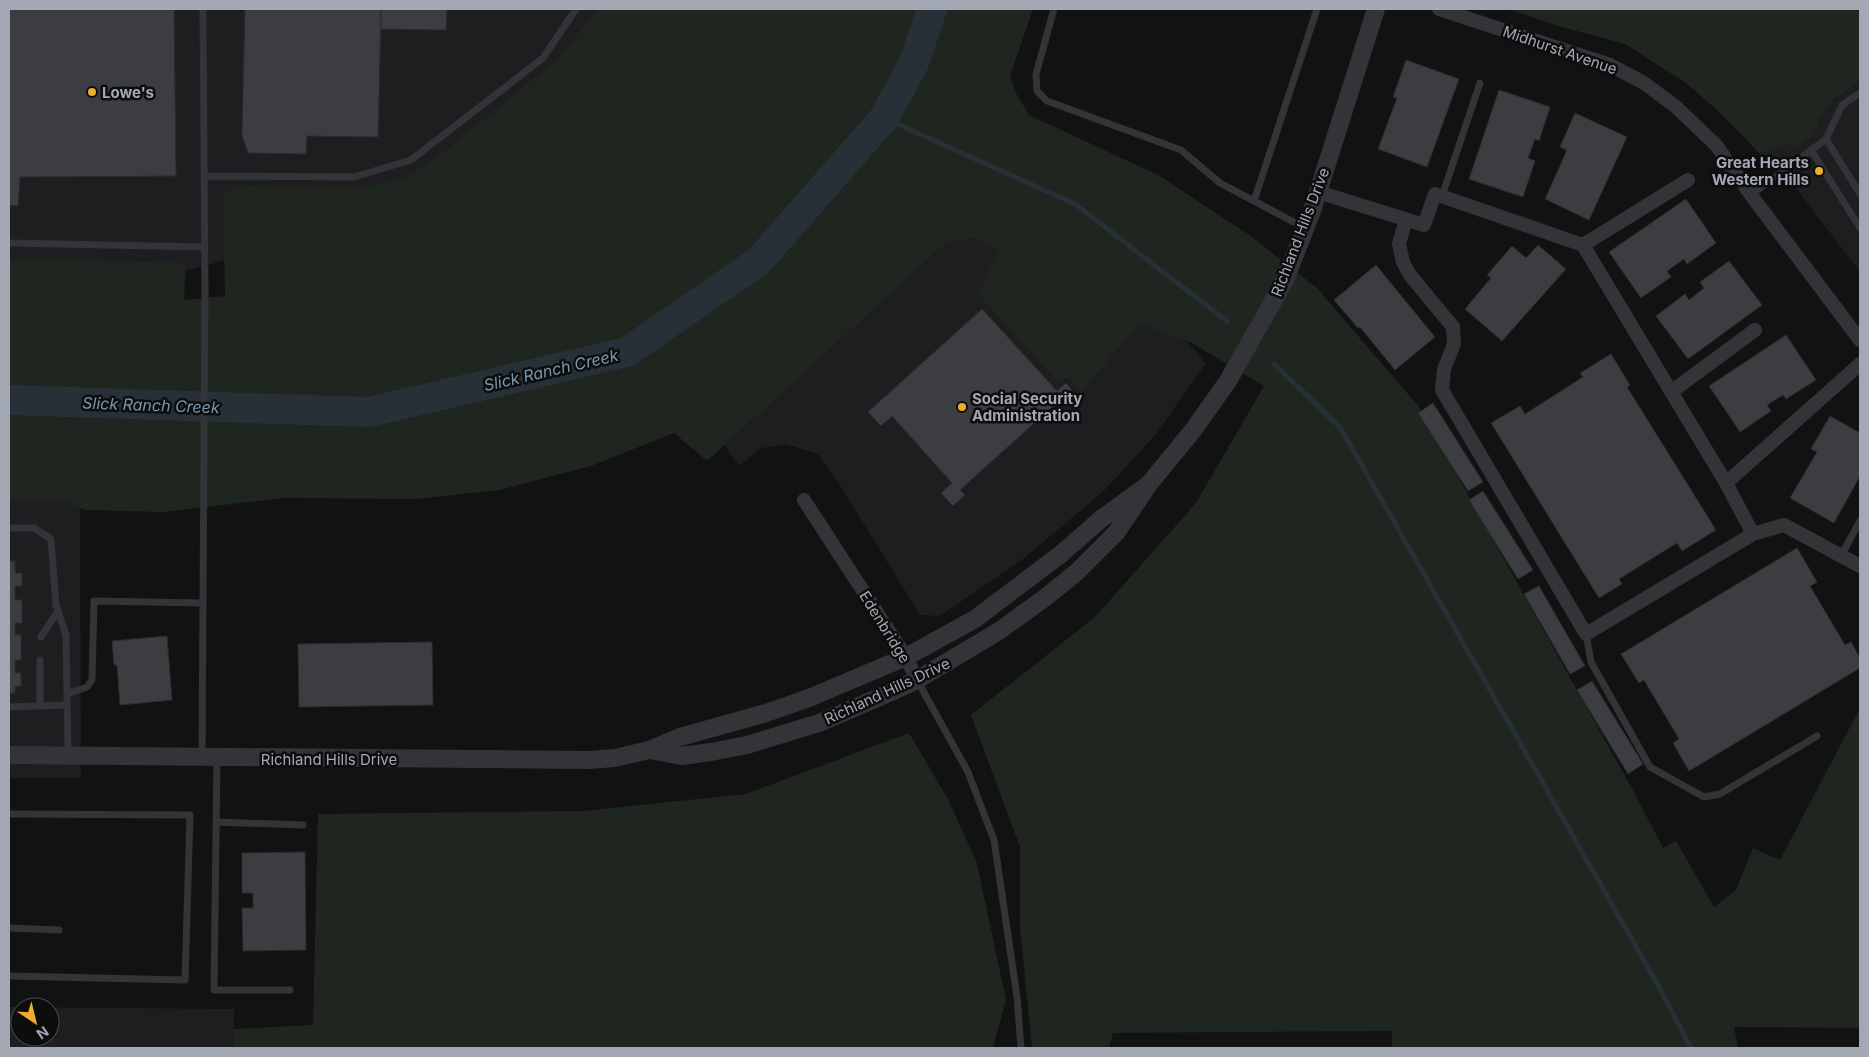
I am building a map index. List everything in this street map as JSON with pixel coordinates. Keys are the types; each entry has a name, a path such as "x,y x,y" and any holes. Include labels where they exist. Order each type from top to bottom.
{"street":[{"name":"Richland Hills Drive","path":"649,750 682,756 747,745 819,723 917,680 999,631 1046,597 1077,572 1116,533 1149,484 1194,429 1228,381 1285,280 1318,192 1376,9"},
{"name":"Midhurst Avenue","path":"1438,9 1610,65 1644,83 1675,106 1716,146 1860,340"},
{"path":"1583,245 1688,180"},
{"path":"1318,192 1424,225 1435,194 1583,245 1726,483 1753,534"},
{"path":"1406,220 1399,244 1403,262 1410,275 1453,327 1454,344 1444,369 1442,390 1586,634 1753,534 1784,525 1860,566"},
{"path":"1671,392 1755,330"},
{"path":"1726,483 1860,364"},
{"name":"Richland Hills Drive","path":"9,755 589,760 615,758 649,750 680,738 810,698 906,657 975,619 1054,560 1101,519 1149,484"},
{"name":"Edenbridge","path":"804,500 906,657 917,680"}],"lane":[{"path":"203,9 205,292 202,603 210,757 216,822 214,990 290,990"},
{"path":"204,176 354,177 411,160 543,58 576,9"},
{"path":"1054,9 1036,74 1036,91 1047,101 1181,150 1220,182 1305,228"},
{"path":"1254,201 1317,9"},
{"path":"1442,196 1480,83"},
{"path":"1751,195 1826,139 1842,105 1860,93"},
{"path":"1826,139 1860,194"},
{"path":"1811,150 1860,228"},
{"path":"9,243 204,247"},
{"path":"1841,556 1860,521"},
{"path":"9,528 34,528 51,540 58,611 66,635 68,756"},
{"path":"67,694 87,687 92,680 94,600 202,603"},
{"path":"41,637 58,611"},
{"path":"1586,634 1591,662 1650,767 1704,797 1720,794 1818,736"},
{"path":"40,660 40,706"},
{"name":"Edenbridge","path":"917,680 968,772 994,840 1017,997 1021,1048"},
{"path":"9,706 67,705"},
{"path":"9,814 190,815 185,980 9,976"},
{"path":"216,822 303,825"},
{"path":"9,928 59,930"}],"shaded area":[{"path":"9,9 627,9 478,142 314,234 190,270 9,267"},
{"path":"598,9 1033,9 1010,76 1016,93 1029,115 1158,175 1248,234 1318,289 1419,407 1635,794 1663,848 1676,841 1714,907 1736,890 1753,848 1780,860 1860,708 1860,1028 1734,1027 1738,1048 1392,1048 1392,1031 1113,1033 1109,1048 1032,1048 1020,926 1020,847 971,715 1095,617 1196,503 1264,386 1190,342 1139,324 1081,392 1068,377 1058,382 978,294 999,251 975,238 948,241 707,461 674,433 591,466 499,490 417,499 283,498 163,512 84,510 65,501 9,501 9,258 186,263 184,300 225,296 223,195 232,188 250,186 359,188 403,178 428,164 556,61"},
{"path":"1509,9 1860,9 1860,81 1832,101 1820,118 1814,134 1795,149 1788,143 1759,153 1717,110 1686,83 1625,44 1558,26"},
{"name":"Great Hearts Western Hills","path":"1860,81 1860,272 1796,188 1759,153"},
{"path":"941,219 1176,329 1206,363 1156,434 1104,491 1023,559 940,616 920,615 841,487 818,454 786,444 762,448 739,466 711,427"},
{"path":"9,498 80,499 81,778 9,778"},
{"path":"909,733 948,799 977,863 1006,1000 993,1048 234,1048 234,1029 313,1025 318,814 583,811 746,794"},
{"path":"9,1007 10,1047 60,1047 60,1007 234,1009 234,1048 9,1048"}],"building":[{"name":"Lowe's","path":"9,9 174,9 176,176 20,177 18,206 9,205"},
{"path":"245,9 381,9 378,137 307,136 306,154 248,153 242,135"},
{"path":"381,9 447,9 446,30 381,29"},
{"path":"1406,60 1459,79 1427,167 1378,149 1397,98 1393,97"},
{"path":"1499,90 1550,107 1539,141 1535,139 1528,158 1535,161 1523,197 1469,179"},
{"path":"1575,113 1627,137 1589,220 1545,199 1567,150 1560,147"},
{"path":"1686,199 1716,243 1687,264 1684,259 1667,271 1671,277 1641,298 1609,252"},
{"path":"1538,245 1566,269 1502,341 1465,309 1491,278 1487,275 1512,246 1526,258"},
{"path":"1729,261 1762,305 1688,359 1656,316 1685,294 1689,300 1704,288 1700,282"},
{"path":"1376,265 1435,337 1395,370 1360,327 1358,328 1334,300"},
{"name":"Social Security Administration","path":"982,309 1057,391 1066,383 1075,394 1065,403 1062,398 960,490 965,495 953,506 941,493 952,483 892,416 881,426 868,412"},
{"path":"1786,335 1816,380 1786,399 1783,395 1767,405 1771,411 1740,432 1709,386"},
{"path":"1611,354 1630,385 1627,387 1716,530 1682,551 1677,543 1619,579 1622,584 1599,598 1491,423 1520,406 1525,414 1583,377 1580,373"},
{"path":"1433,403 1483,482 1468,491 1418,413"},
{"path":"1830,416 1860,433 1860,476 1834,523 1790,498 1817,452 1811,449"},
{"path":"1483,491 1533,570 1518,579 1469,500"},
{"path":"1797,548 1817,582 1810,586 1845,645 1851,642 1860,658 1860,668 1689,771 1673,743 1679,739 1644,680 1639,683 1621,654"},
{"path":"9,561 15,561 15,573 22,573 22,586 15,586 15,600 22,600 22,623 15,623 15,635 21,635 21,660 15,660 15,673 21,673 21,686 15,686 15,693 9,693"},
{"path":"1539,586 1585,666 1570,674 1524,594"},
{"path":"167,636 172,700 120,705 117,665 114,665 112,641"},
{"path":"432,642 433,705 299,707 298,644"},
{"path":"1592,681 1643,764 1628,774 1577,690"},
{"path":"305,852 306,950 243,951 242,908 253,908 253,893 242,893 242,853"}],"waterway":[{"name":"Slick Ranch Creek","path":"9,400 369,412 627,352 759,261 884,118 914,63 932,9"},
{"path":"884,118 1075,204 1228,322"},
{"path":"1274,364 1340,427 1658,985 1691,1048"}],"place":[{"name":"Lowe's","path":"92,92"},
{"name":"Great Hearts Western Hills","path":"1819,171"},
{"name":"Social Security Administration","path":"962,407"}]}
